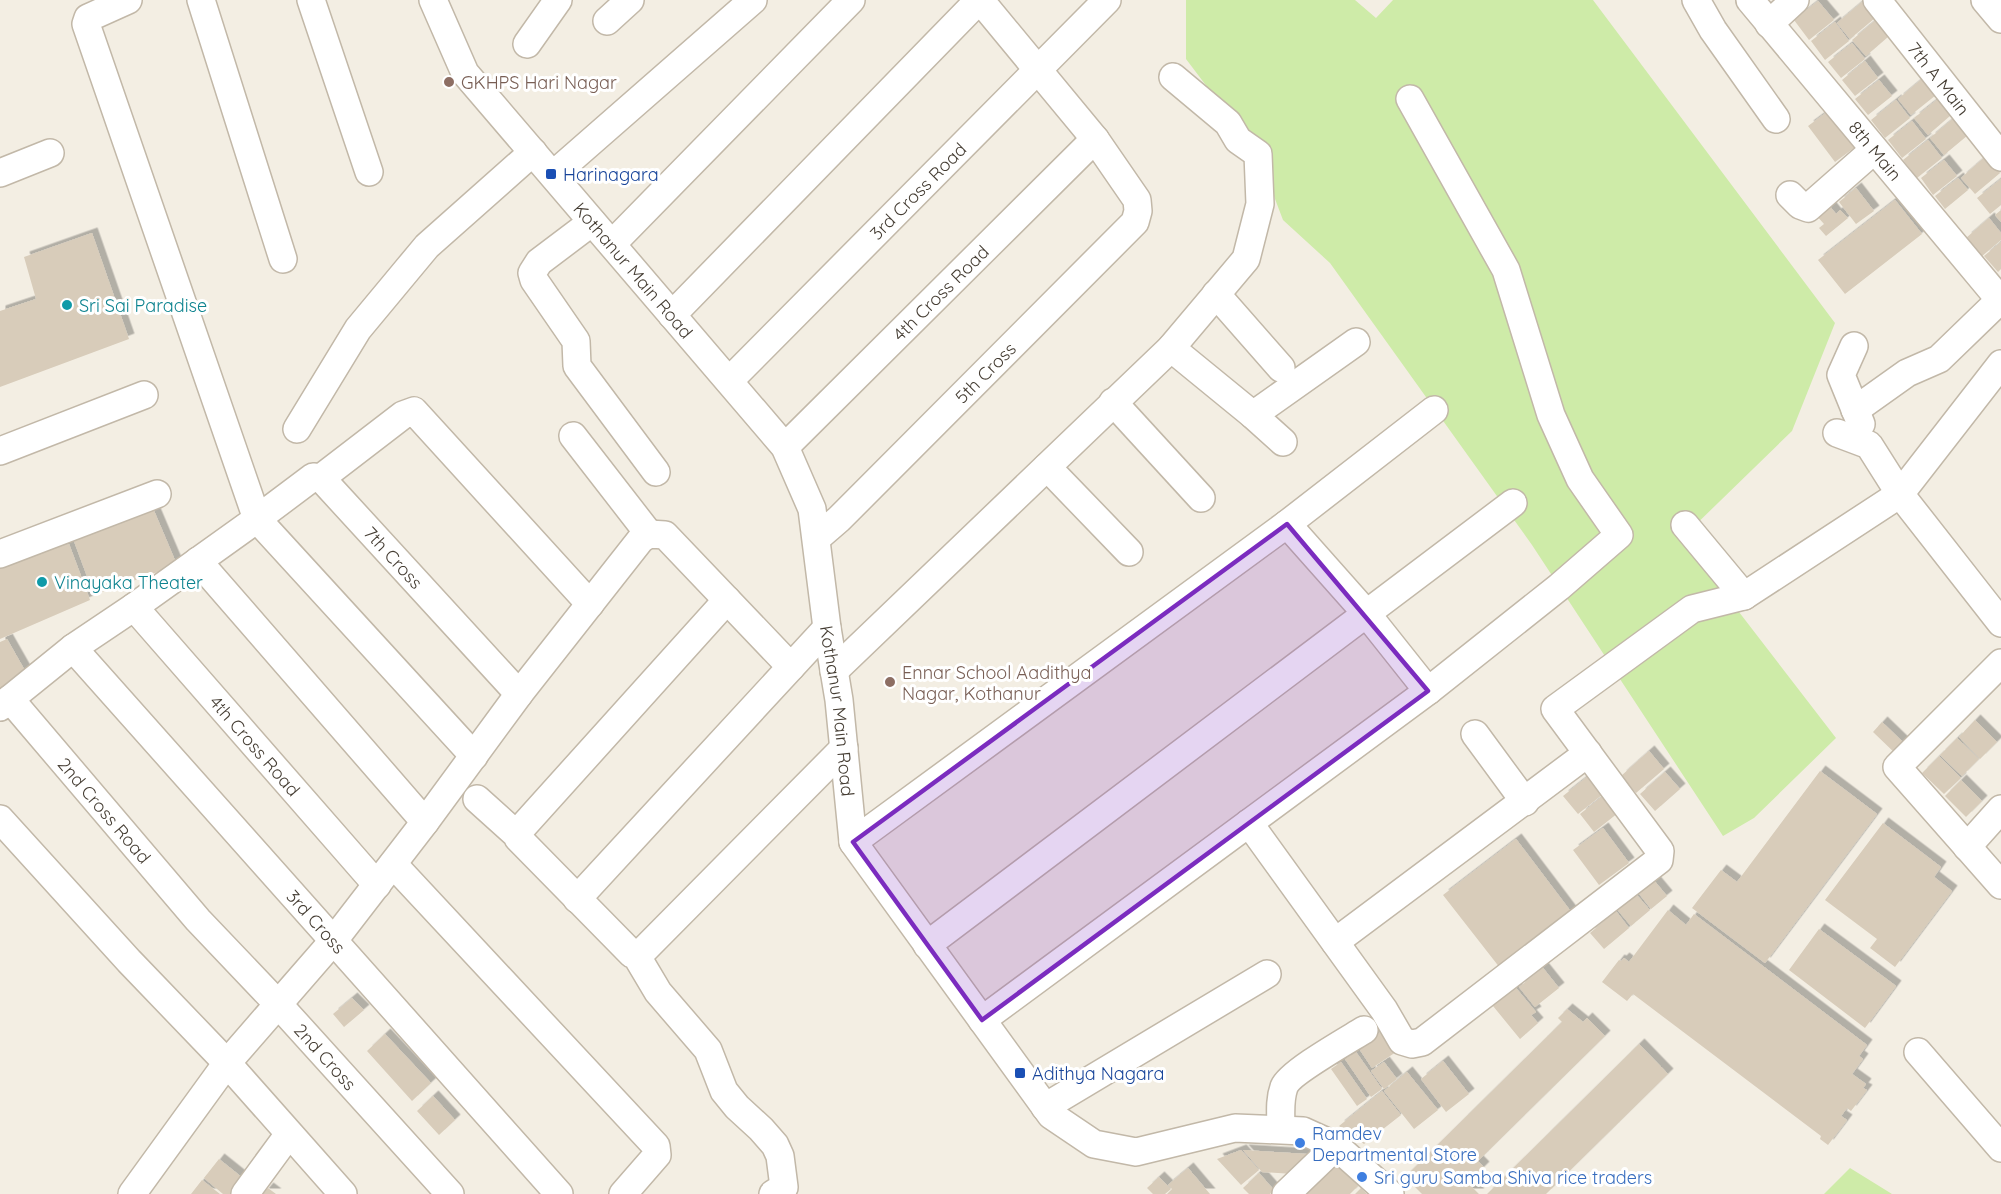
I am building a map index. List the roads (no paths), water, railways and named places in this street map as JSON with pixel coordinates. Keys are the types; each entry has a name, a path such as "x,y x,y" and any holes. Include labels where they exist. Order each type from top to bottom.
{"street":[{"path":"128,0 88,18 86,24 257,519 474,756"},
{"path":"201,0 283,259"},
{"path":"311,0 369,172"},
{"name":"Kothanur Main Road","path":"433,0 465,73 785,447 812,509 817,538 844,748 853,842"},
{"path":"527,44 558,0"},
{"path":"607,21 630,0"},
{"path":"553,176 753,0"},
{"path":"612,244 851,0"},
{"path":"672,315 979,0 1095,140"},
{"name":"3rd Cross Road","path":"729,381 1107,0"},
{"path":"1696,0 1713,30 1776,118"},
{"name":"8th Main","path":"1750,0 2000,301"},
{"path":"1769,24 1795,0"},
{"name":"7th A Main","path":"1877,0 2001,157"},
{"path":"1985,0 2001,19"},
{"path":"834,671 1171,348 1246,258 1260,204 1258,154 1238,140 1228,123 1173,78"},
{"path":"982,1020 1428,691 1559,587 1619,535 1580,479 1551,415 1506,270 1410,99"},
{"name":"5th Cross","path":"817,538 839,519 1135,222 1138,211 1137,200 1095,140"},
{"name":"4th Cross Road","path":"785,447 1095,140"},
{"path":"1790,195 1800,205 1808,208 1875,150"},
{"path":"297,429 358,329 420,254 533,152"},
{"path":"0,173 50,153"},
{"path":"592,222 539,262 532,273 534,280 576,341 578,366 656,472"},
{"path":"1216,294 1281,368"},
{"path":"1856,410 1906,373 1939,359 2000,301"},
{"path":"1253,415 1356,342"},
{"path":"1854,346 1841,375 1869,445 1900,494 2001,624"},
{"path":"1171,348 1283,442"},
{"path":"1249,823 1384,1010 1402,1041 1412,1044 1422,1042 1659,860 1660,851 1555,709 1692,609 1744,596 1900,494 2001,364"},
{"path":"0,451 144,395"},
{"path":"1113,402 1202,498"},
{"path":"1390,1194 1336,1146 1303,1131 1235,1128 1136,1152 1094,1144 1051,1115 853,842 986,747 1287,524 1434,410"},
{"path":"5,703 73,648 134,607 313,477 321,478 403,415 414,411 590,604"},
{"path":"1837,434 1869,445"},
{"path":"573,436 649,534"},
{"path":"1047,466 1129,552"},
{"name":"7th Cross","path":"321,478 519,694"},
{"path":"0,554 158,494"},
{"path":"927,945 1513,503"},
{"path":"1287,524 1366,613 1428,691"},
{"path":"1686,525 1744,596"},
{"path":"132,1194 226,1063 334,940 425,822 519,694 641,539 649,534 665,535 791,667"},
{"path":"198,561 425,822"},
{"path":"517,835 727,600"},
{"name":"4th Cross Road","path":"134,607 385,875 656,1146 657,1155 623,1194"},
{"path":"577,899 827,628"},
{"name":"3rd Cross","path":"73,648 559,1194"},
{"path":"2001,663 1897,767 2001,885"},
{"name":"2nd Cross Road","path":"5,703 198,921"},
{"path":"1475,734 1525,802"},
{"path":"636,955 639,955 844,748"},
{"path":"1335,942 1588,753"},
{"path":"477,799 517,835 577,899 632,954 636,955 658,992 708,1050 724,1090 736,1107 775,1145 780,1156 784,1187 773,1194"},
{"path":"1967,847 2001,809"},
{"path":"0,819 129,961 226,1063 343,1194"},
{"name":"2nd Cross","path":"198,921 278,1004 450,1194"},
{"path":"1045,1107 1267,974"},
{"path":"1281,1129 1280,1102 1284,1084 1297,1073 1364,1030"},
{"path":"1918,1052 2001,1148"},
{"path":"244,1194 289,1134"},
{"path":"1286,1194 1336,1146"}],"place":[{"name":"GKHPS Hari Nagar","path":"449,82"},
{"name":"Harinagara","path":"551,174"},
{"name":"Sri Sai Paradise","path":"67,305"},
{"name":"Vinayaka Theater","path":"42,582"},
{"name":"Ennar School Aadithya Nagar, Kothanur","path":"890,682"},
{"name":"Adithya Nagara","path":"1020,1073"},
{"name":"Ramdev Departmental Store","path":"1300,1143"},
{"name":"Sri guru Samba Shiva rice traders","path":"1362,1177"}]}
